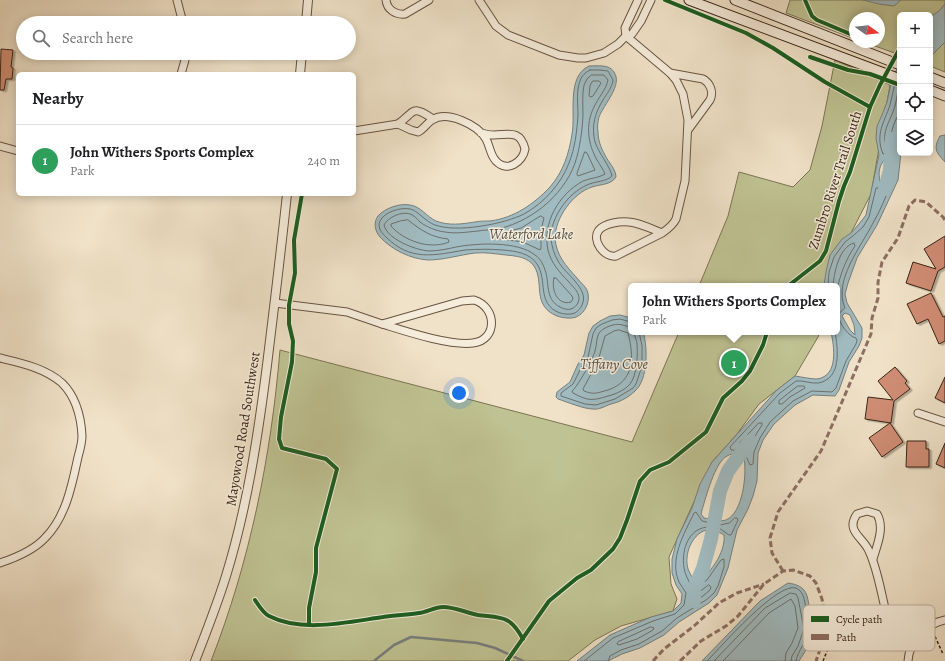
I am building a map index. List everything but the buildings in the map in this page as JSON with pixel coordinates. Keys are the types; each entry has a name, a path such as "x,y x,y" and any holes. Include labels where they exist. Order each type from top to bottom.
{"main road":[{"path":"689,0 897,78"},
{"path":"735,0 897,64"},
{"path":"933,78 945,83"},
{"path":"933,91 945,96"}],"street":[{"path":"177,0 181,16"},
{"path":"307,16 308,0"},
{"path":"386,0 391,10 405,14 429,0"},
{"path":"480,0 494,23 508,35 566,57 586,58 612,49 626,36 635,32 651,0"},
{"path":"638,0 625,28 626,36 670,73 680,88 685,102 688,130 684,188 674,223 662,233 612,257 603,252 597,237 603,227 620,222 630,222 662,233"},
{"path":"182,72 185,60"},
{"path":"300,72 301,60"},
{"path":"670,73 703,79 707,82 711,89 712,97 688,130"},
{"path":"398,124 410,112 414,111 421,112 432,119"},
{"path":"356,131 398,124 418,132 432,119 445,117 454,118 465,122 481,132 493,135 508,133 516,135 522,141 524,149 520,160 517,163 508,166 499,164 492,156 486,139 481,132"},
{"path":"0,146 16,150"},
{"name":"Mayowood Road Southwest","path":"195,661 226,575 239,528 252,467 260,422 287,196"},
{"path":"275,303 347,312 382,324 442,340 470,344 484,339 490,330 492,322 489,311 486,307 479,301 474,300 462,301 382,324"},
{"path":"0,358 46,372 62,383 74,399 80,416 82,438 75,474 59,520 45,539 16,557 0,563"},
{"path":"918,413 945,422"},
{"path":"873,559 878,545 881,525 877,514 868,511 857,514 852,524 853,529 868,549 873,559 885,605"},
{"path":"935,624 945,620"},
{"path":"908,661 910,651"}],"path":[{"path":"935,635 943,654"},
{"path":"822,661 827,651"}],"green space":[{"path":"790,0 945,0 945,72 933,67 933,12 897,12 897,54 881,48 885,48 885,12 849,12 849,37 786,13"},
{"path":"835,60 890,85 871,194 851,233 829,269 827,283 700,283 728,216 739,172 793,187 810,170 822,126"},
{"path":"678,335 819,335 795,376 759,404 737,434 712,462 669,557 671,584 677,599 673,611 621,626 595,640 568,661 211,661 237,585 257,508 271,430 280,350 632,442"}],"water":[{"path":"863,0 901,0 894,6"},
{"path":"945,4 945,42 933,54 933,15"},
{"name":"Waterford Lake","path":"589,66 603,66 612,69 616,77 615,89 601,112 598,128 601,147 606,158 615,171 616,177 609,183 592,187 578,195 566,207 558,222 555,238 557,250 565,265 586,288 588,294 587,306 580,315 574,318 564,318 557,316 544,306 541,300 537,273 534,266 525,259 514,256 479,253 428,260 415,258 402,253 390,246 380,237 375,227 376,219 381,213 397,205 414,206 436,221 446,224 456,224 490,221 507,217 523,209 537,199 555,181 565,162 572,134 573,96 577,78 582,71"},
{"path":"897,69 897,156 901,156 898,180 877,225 857,258 848,283 845,294 847,303 862,328 862,338 849,362 839,390 835,396 813,395 795,405 774,424 763,440 758,453 757,481 753,496 737,530 728,568 717,595 709,603 679,622 664,635 640,648 622,654 608,661 577,661 610,635 651,617 673,611 681,603 682,594 676,585 672,573 672,559 677,539 692,508 700,484 712,462 777,390 795,376 817,379 824,377 832,367 834,352 831,335 840,335 840,283 824,283 826,272 830,255 842,239 851,233 866,215 879,155 876,138 877,126 887,102 892,79","holes":["890,156 894,159 888,177 881,184 879,172 883,161","845,313 850,315 854,325 855,335 850,330 842,316","736,454 744,458 744,483 740,502 736,510 732,516 724,521 704,518 701,514 715,472 719,465 728,455","706,530 715,531 724,535 722,549 716,563 706,575 695,584 687,564 690,546 696,536"]},
{"path":"945,135 945,162 936,150 936,147 940,136"},
{"name":"Tiffany Cove","path":"620,315 628,317 628,335 644,335 646,346 646,363 645,371 639,386 633,393 624,399 598,409 585,408 558,399 556,397 557,392 570,382 584,355 589,333 593,326 610,316"},
{"path":"788,583 799,586 805,592 809,605 803,605 803,651 805,651 799,661 702,661 760,601"}],"waterway":[{"path":"885,189 890,170 892,139"},
{"path":"694,601 694,589 703,568 711,539 720,491 728,471 750,441"},
{"path":"374,661 394,645 411,637 477,643 495,648 523,661"}],"marked path":[{"path":"783,571 772,553 770,538 778,512 821,451 871,334 872,318 878,298 878,282 882,262 898,238 909,206 915,200 926,202 945,220"},
{"path":"680,661 701,641 726,626 738,616 764,584 783,571 793,570 810,576 816,583 823,605"},
{"path":"653,661 664,649 694,626 719,603 737,593 764,584"},
{"path":"816,661 819,651"}],"cycle path":[{"path":"665,0 746,33 773,48 825,82 870,107"},
{"path":"805,0 812,16 817,20 849,33"},
{"name":"Zumbro River Trail South","path":"792,283 820,261 826,251 839,201 850,172 870,107 897,54"},
{"path":"810,57 848,70 870,74 897,84"},
{"path":"302,196 294,240 295,273 289,305 289,324 293,341 292,362 281,417 279,439 282,448 326,459 337,469 316,548 316,572 309,608 309,625"},
{"path":"507,661 549,601 577,578 591,570 613,549 620,538 640,481 650,470 669,462 706,432 723,398 742,381 750,371 763,345 766,335"},
{"path":"255,600 263,611 269,616 282,621 310,625 325,625 419,613 447,607 478,615 505,619 514,626 523,639"}],"place":[{"name":"John Withers Sports Complex","path":"734,363"}]}
